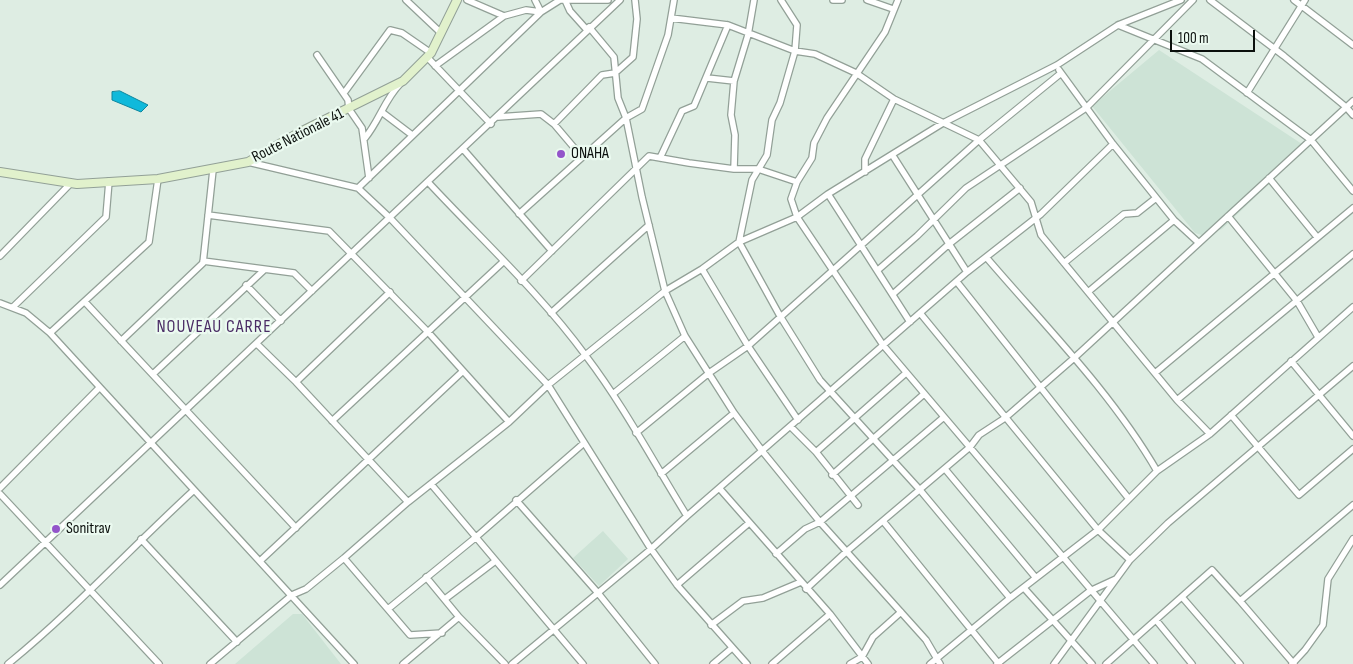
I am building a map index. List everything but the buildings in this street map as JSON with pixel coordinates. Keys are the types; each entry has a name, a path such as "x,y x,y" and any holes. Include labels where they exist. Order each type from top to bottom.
{"street":[{"path":"406,0 441,33"},
{"name":"Route Nationale 41","path":"0,172 71,183 158,179 248,162 300,132 350,109 403,81 429,55 457,0"},
{"path":"467,0 504,16"},
{"path":"535,0 541,12"},
{"path":"563,0 570,11 588,28 614,58 618,98 626,118 649,226 666,291 685,336 734,413 763,452 846,552 926,640 938,661"},
{"path":"358,188 457,90 541,12 563,0 608,0"},
{"path":"0,585 491,124 588,28 620,0"},
{"path":"554,124 602,75 616,73 633,57 637,19 635,0"},
{"path":"518,214 626,118 642,109 668,35 674,0"},
{"path":"734,169 735,135 731,115 734,81 748,35 754,0"},
{"path":"781,0 797,25 795,51 780,103 772,120 767,155 752,180 738,242 780,316 820,380 920,490 1010,598"},
{"path":"833,0 842,0"},
{"path":"867,0 894,9"},
{"path":"898,0 884,32 856,73 814,143 812,158 797,182 791,200 797,216 883,345 1090,591 1154,664"},
{"path":"210,664 292,595 306,589 344,558 408,502 509,422 548,385 666,291 702,269 738,242 797,216 828,194 893,156 944,123 1057,65 1118,25 1181,0"},
{"path":"878,270 966,188 1086,108 1193,0"},
{"path":"1210,0 1275,49 1346,107 1353,115"},
{"path":"1294,0 1303,3 1353,45"},
{"path":"1247,93 1303,3"},
{"path":"435,66 504,16 526,10 541,12"},
{"path":"671,18 728,25 748,35 795,51 815,54 856,73 894,99 979,140 1031,202 1041,235 1155,373 1210,434"},
{"path":"660,158 682,111 694,106 728,25"},
{"path":"1118,25 1202,59 1310,140 1353,191"},
{"path":"344,93 390,30 402,33 429,55 435,66 491,124"},
{"path":"318,55 344,93 350,109 362,128 365,138 369,178"},
{"path":"1057,65 1060,74 1156,198 1174,220 1199,243"},
{"path":"636,433 709,373 748,346 979,140 1060,74"},
{"path":"707,78 734,81"},
{"path":"365,138 383,112 389,95 403,81"},
{"path":"865,172 865,159 894,99"},
{"path":"806,589 846,552 970,447 979,435 1005,418 1073,359 1112,320 1199,243 1353,100"},
{"path":"383,112 412,134"},
{"path":"498,117 540,114 554,124 582,157"},
{"path":"512,664 552,629 652,549 686,516 763,452 967,272 1035,218 1113,144"},
{"path":"463,150 552,251"},
{"path":"521,281 649,156 734,169 758,169 797,182"},
{"path":"893,156 967,272"},
{"path":"248,162 358,188 390,218 548,385 677,585 747,664"},
{"path":"121,341 203,261 213,170"},
{"path":"1269,178 1317,237"},
{"path":"50,333 149,242 158,179"},
{"path":"13,307 106,217 109,181"},
{"path":"428,182 551,313 586,355 613,394 686,516"},
{"path":"0,256 71,183"},
{"path":"893,294 949,244 1020,188"},
{"path":"828,194 863,245 910,322"},
{"path":"1064,263 1124,214 1137,213 1156,198"},
{"path":"1155,373 1353,208"},
{"path":"208,215 329,231 353,253 428,332 509,422"},
{"path":"1228,216 1297,301 1318,337"},
{"path":"1088,292 1174,220"},
{"path":"551,313 649,226"},
{"path":"1178,400 1353,254"},
{"path":"986,258 1101,390 1144,449 1157,471"},
{"path":"203,261 294,273 312,291"},
{"path":"332,420 503,262"},
{"path":"702,269 748,346 798,420"},
{"path":"153,374 264,270"},
{"path":"957,282 1129,499"},
{"path":"246,285 281,321"},
{"path":"296,382 390,292"},
{"path":"84,302 296,528"},
{"path":"0,303 30,316 50,333 354,664"},
{"path":"930,664 938,661 971,630 1010,598 1098,530 1157,471 1210,434 1353,308"},
{"path":"920,313 1098,530 1130,560"},
{"path":"613,394 685,336"},
{"path":"257,344 296,382 408,502"},
{"path":"1291,361 1353,436"},
{"path":"1054,664 1130,560 1168,522 1353,366"},
{"path":"260,561 462,370"},
{"path":"816,452 906,373"},
{"path":"0,488 99,388"},
{"path":"832,475 924,394"},
{"path":"661,474 734,413"},
{"path":"1231,415 1299,495 1353,449"},
{"path":"776,554 805,529 820,522 944,418"},
{"path":"791,427 816,452 832,475 858,505"},
{"path":"388,610 475,538 516,500 584,443"},
{"path":"944,469 1036,578"},
{"path":"431,484 494,562 582,664"},
{"path":"720,489 806,589 830,614 868,664"},
{"path":"8,664 92,590 140,539 194,490"},
{"path":"0,494 92,590 159,664"},
{"path":"516,500 598,593 654,664"},
{"path":"1240,601 1353,506"},
{"path":"883,521 998,664 1090,591 1116,579"},
{"path":"677,585 749,523"},
{"path":"140,539 237,642"},
{"path":"1106,664 1212,570 1293,664 1323,625 1328,579 1353,539"},
{"path":"344,558 410,636 442,633"},
{"path":"445,599 494,562"},
{"path":"426,577 459,618 505,664"},
{"path":"711,625 743,601 762,598 801,582"},
{"path":"1024,588 1092,664"},
{"path":"1182,597 1240,664"},
{"path":"850,664 862,657 872,636 901,612"},
{"path":"772,664 830,614"},
{"path":"403,664 459,618"},
{"path":"1156,620 1192,664"},
{"path":"713,664 732,648"}],"shaded area":[{"path":"1159,50 1302,144 1269,184 1222,229 1205,236 1195,233 1092,106"},
{"path":"603,531 628,559 599,586 573,558"},
{"path":"293,614 302,614 341,664 235,664"}],"water":[{"path":"120,91 148,105 141,112 112,100 112,92"}],"place":[{"name":"ONAHA","path":"561,154"},
{"name":"Sonitrav","path":"56,529"}],"district":[{"name":"NOUVEAU CARRE","path":"214,327"}]}
